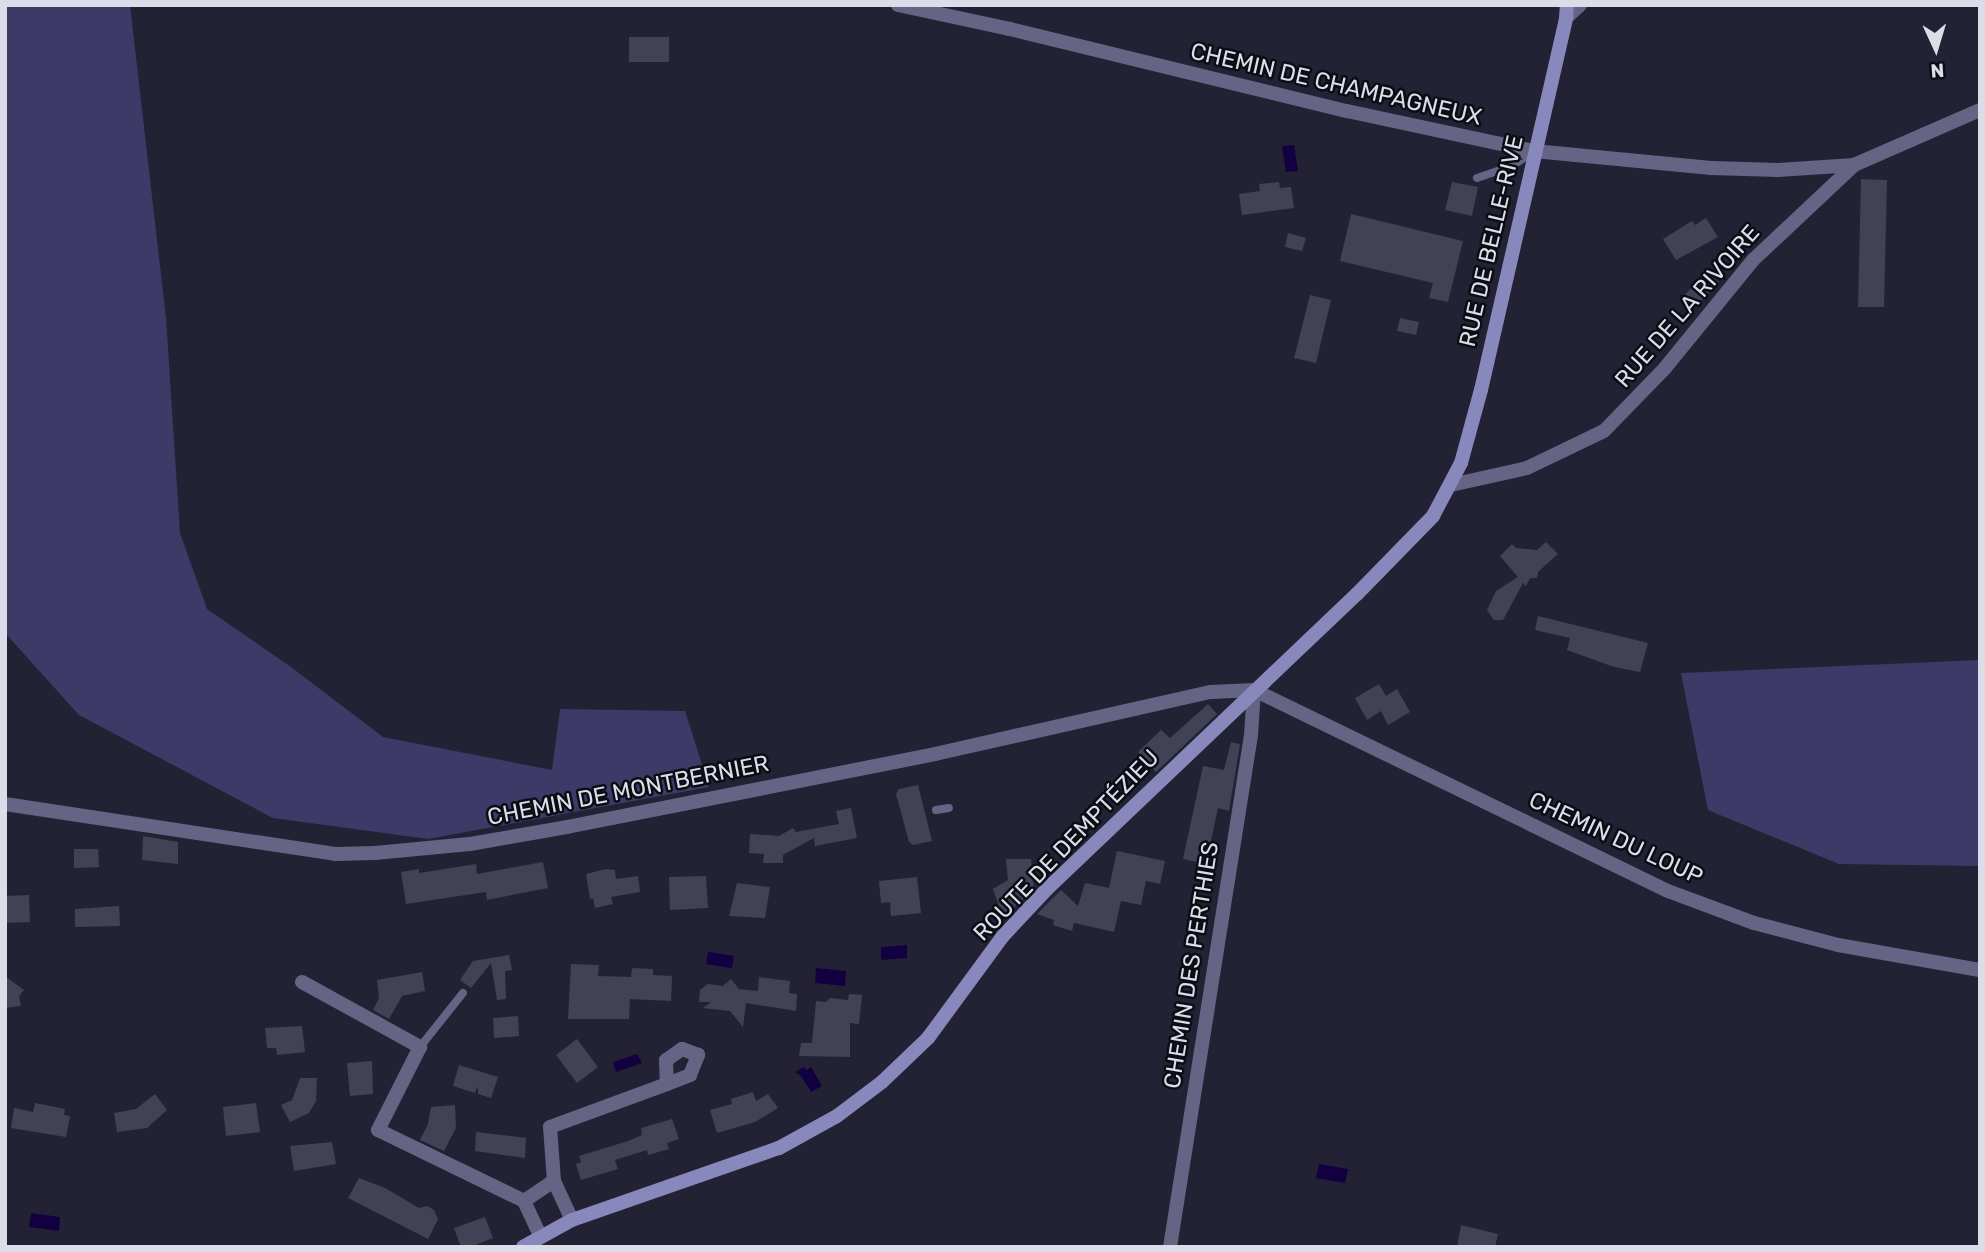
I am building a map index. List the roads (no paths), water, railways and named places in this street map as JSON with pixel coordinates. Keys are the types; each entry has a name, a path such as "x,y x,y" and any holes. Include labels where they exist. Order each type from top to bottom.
{"street":[{"name":"CHEMIN DE CHAMPAGNEUX","path":"898,5 1010,29 1347,111 1534,151 1711,168 1778,170 1854,165"},
{"path":"1567,11 1580,5"},
{"name":"RUE DE BELLE-RIVE","path":"1451,485 1461,463 1481,390 1567,11"},
{"name":"RUE DE LA RIVOIRE","path":"1451,485 1527,468 1604,431 1665,368 1753,260 1854,165 1980,110"},
{"name":"ROUTE DE DEMPTÉZIEU","path":"523,1247 572,1220 779,1148 837,1116 881,1082 928,1038 1003,936 1408,543 1433,516 1451,485"},
{"name":"CHEMIN DE MONTBERNIER","path":"5,804 335,854 375,853 470,844 567,827 935,754 1211,692 1254,690"},
{"name":"CHEMIN DU LOUP","path":"1254,690 1668,891 1754,922 1827,943 1980,970"},
{"name":"CHEMIN DES PERTHIES","path":"1170,1247 1251,734 1254,690"},
{"path":"302,982 420,1047 377,1130 524,1202 540,1236"},
{"path":"572,1220 554,1181 550,1127 667,1084"},
{"path":"524,1202 554,1181"}],"lane":[{"path":"1477,178 1512,166 1534,151"},
{"path":"936,810 949,808"},
{"path":"420,1047 463,993"}]}
